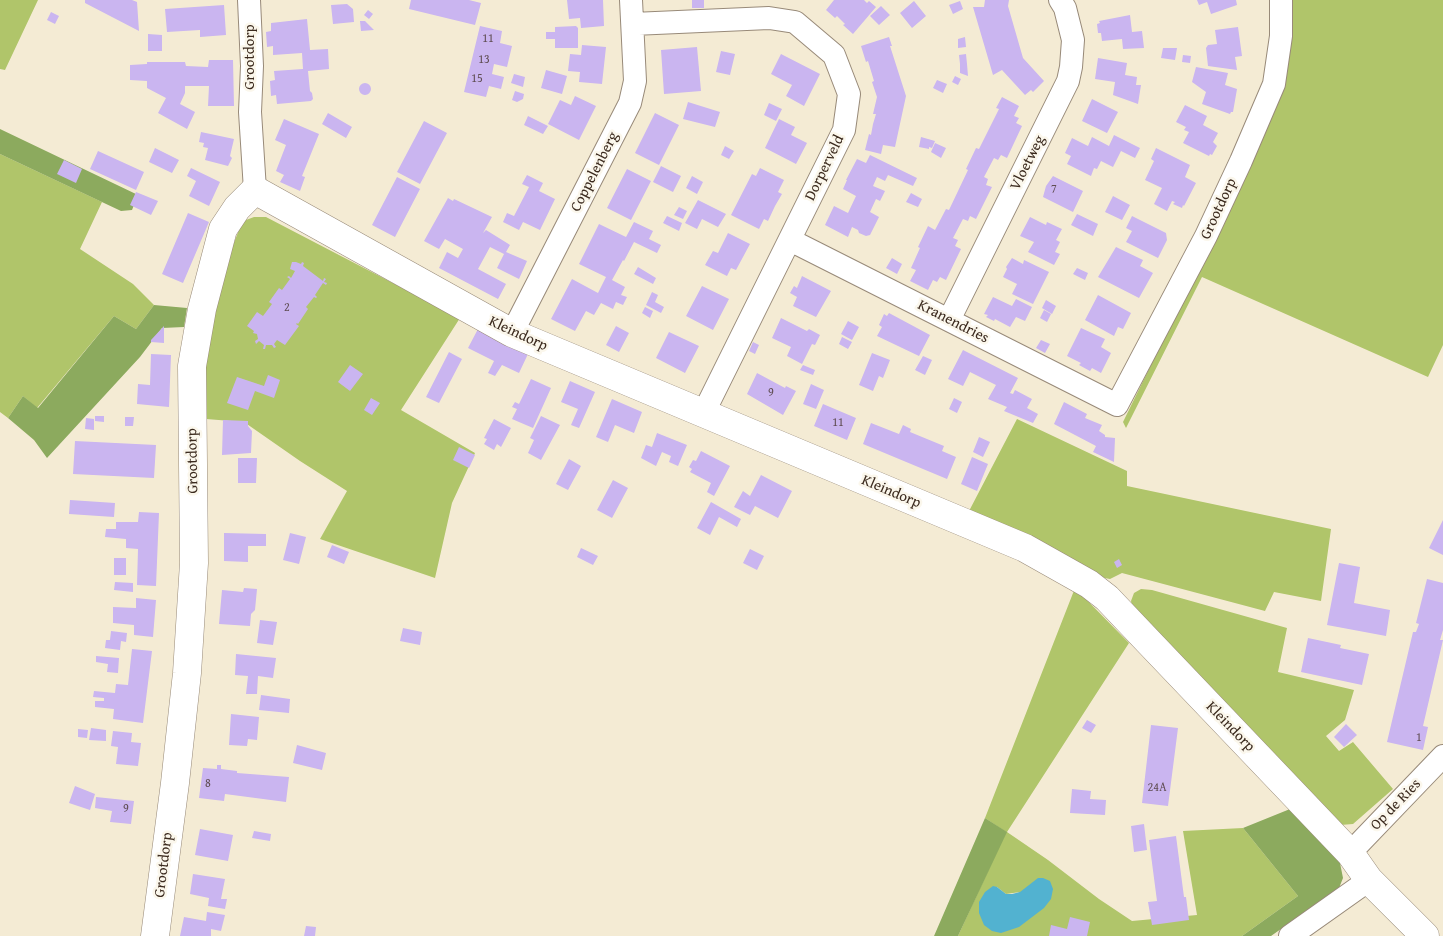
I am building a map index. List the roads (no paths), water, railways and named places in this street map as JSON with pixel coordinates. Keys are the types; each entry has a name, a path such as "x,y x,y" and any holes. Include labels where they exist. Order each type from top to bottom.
{"street":[{"name":"Grootdorp","path":"155,936 187,673 194,563 192,366 202,309 223,230 237,208 255,190 250,112 252,66 249,0"},
{"name":"Coppelenberg","path":"512,333 630,104 635,81 631,0"},
{"name":"Vloetweg","path":"949,320 1068,81 1073,40 1065,8 1060,0"},
{"name":"Grootdorp","path":"1117,405 1206,236 1274,84 1281,36 1280,0"},
{"name":"Dorperveld","path":"633,24 769,18 795,22 834,55 849,94 844,130 703,414"},
{"name":"Kleindorp","path":"255,190 512,333 1025,548 1089,584 1107,598 1350,853 1369,880 1425,936"},
{"name":"Kranendries","path":"790,240 1117,405"},
{"name":"Op de Ries","path":"1350,853 1443,756"},
{"path":"1290,936 1369,880"}],"water":[{"path":"1038,878 1050,881 1053,889 1051,899 1044,908 1019,927 1001,933 992,931 984,925 979,913 979,902 985,892 993,886 1006,894 1020,892"}]}
